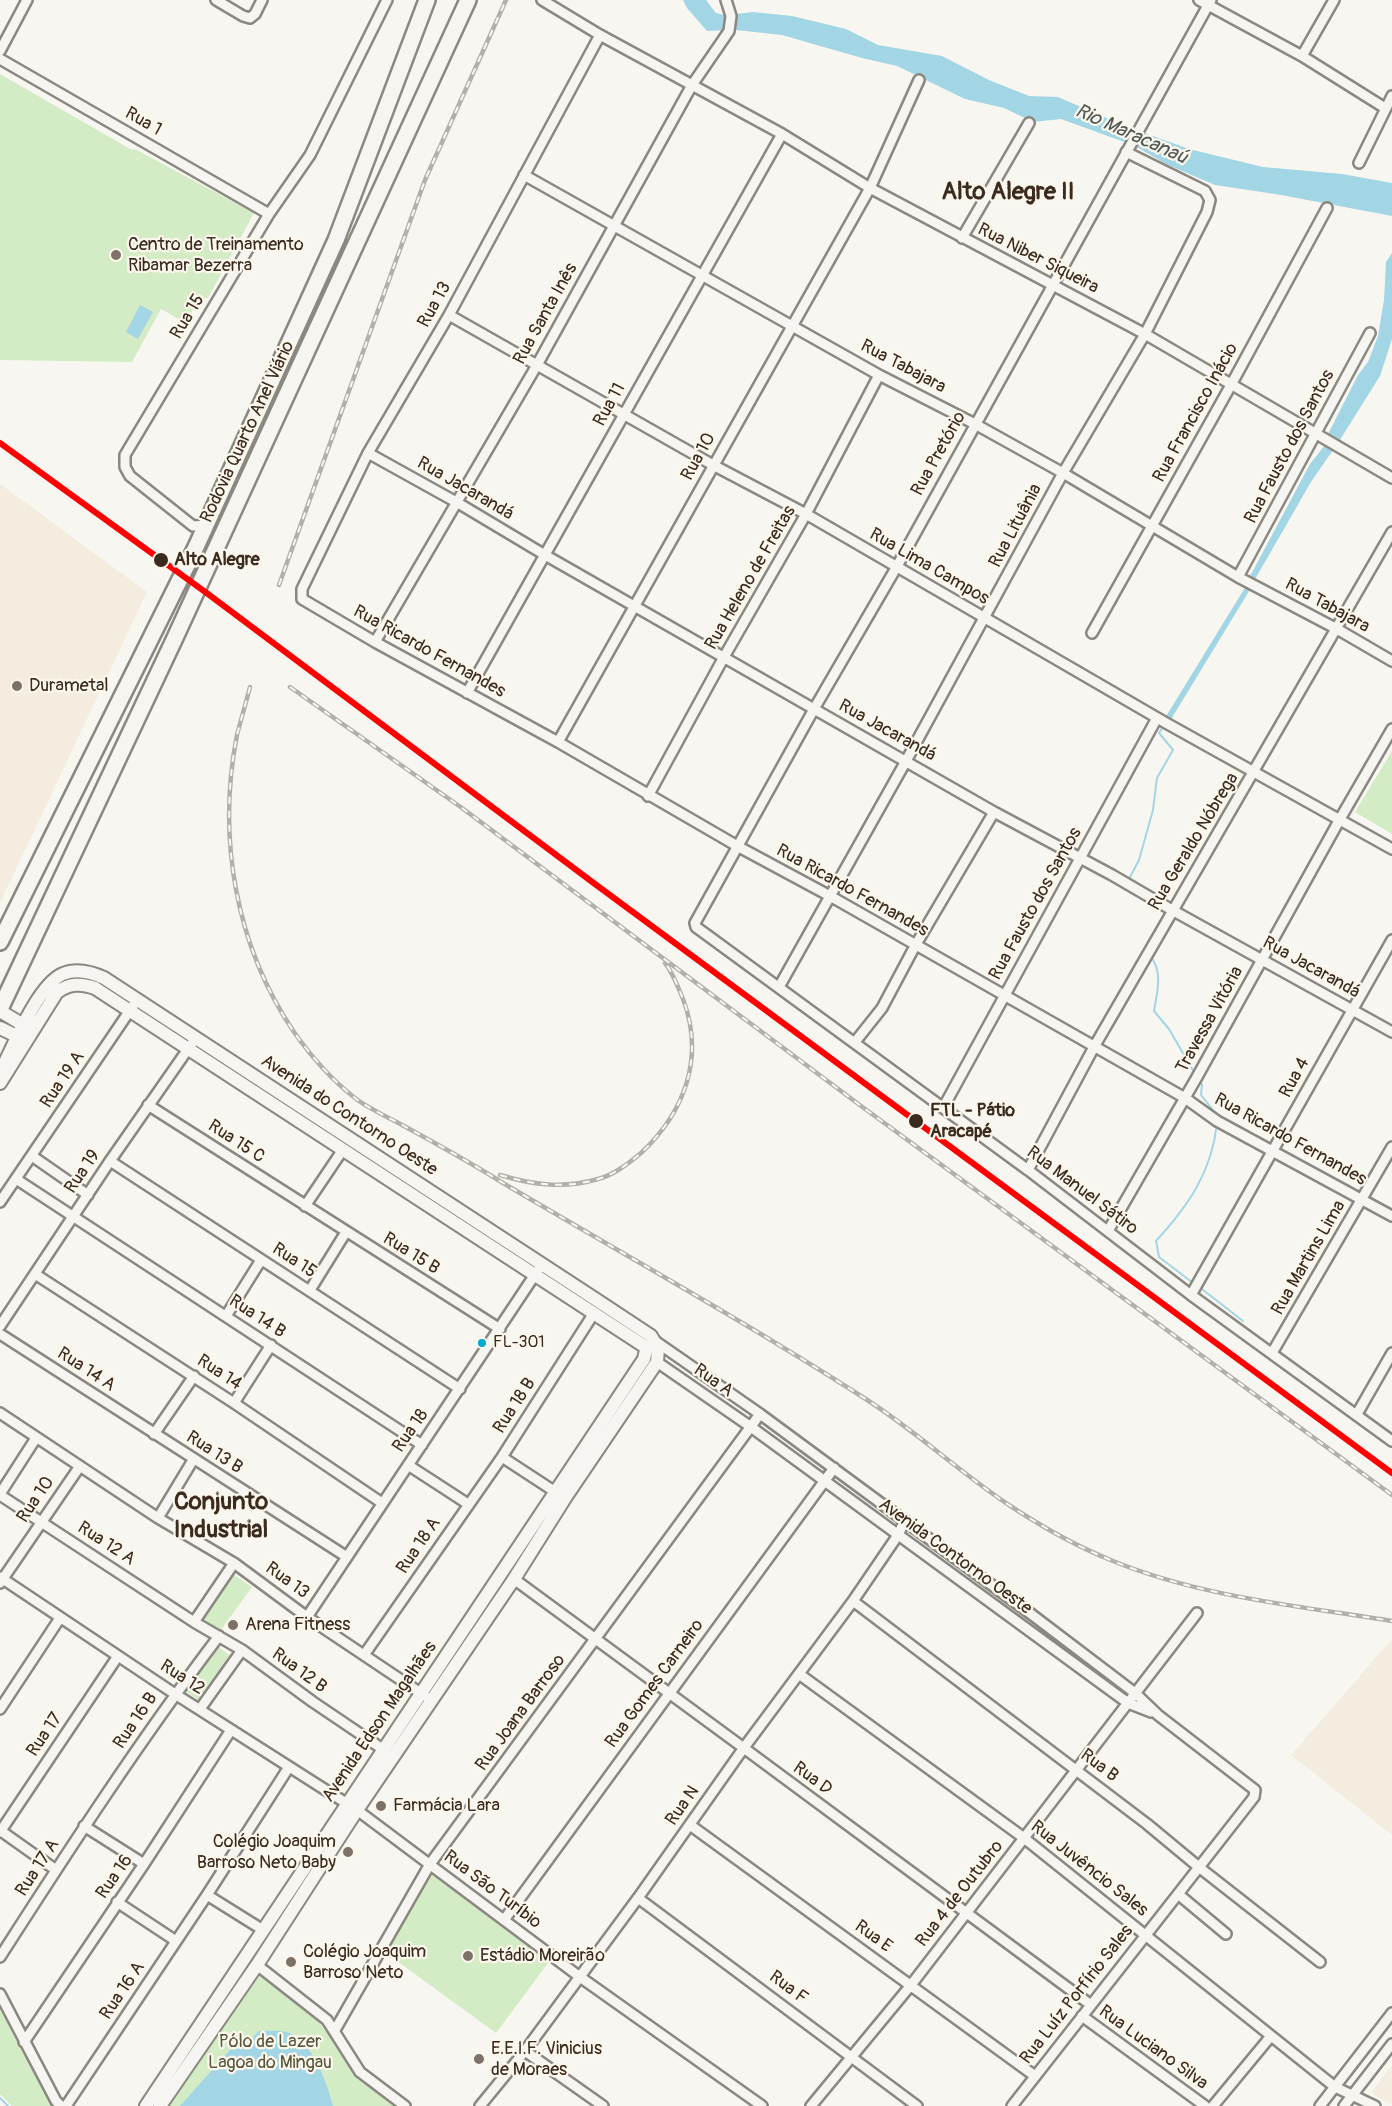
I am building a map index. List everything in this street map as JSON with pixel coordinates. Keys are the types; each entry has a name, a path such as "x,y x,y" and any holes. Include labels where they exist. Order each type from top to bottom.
{"highway":[{"name":"Rodovia Quarto Anel Viário","path":"0,942 196,547 336,240 427,0"},
{"name":"Rodovia Quarto Anel Viário","path":"0,1010 212,558 468,0"}],"street":[{"path":"0,51 27,0"},
{"path":"216,0 250,18 255,14 262,0"},
{"name":"Rua 15","path":"206,525 193,526 130,476 125,467 125,455 269,214 310,155 387,0"},
{"name":"Rua Niber Siqueira","path":"542,0 600,35 782,134 870,188 1145,334 1392,478"},
{"name":"Rua Santa Inês","path":"375,642 537,365 692,85 729,31 731,18 726,0"},
{"path":"1302,56 1334,0"},
{"path":"1206,2 1302,56 1385,108"},
{"name":"Rua Pretório","path":"695,923 814,709 896,568 1126,152 1206,2"},
{"name":"Rua 13","path":"301,592 368,453 449,315 600,35"},
{"name":"Rua 1","path":"0,59 269,214"},
{"name":"Rua 10","path":"558,742 870,188 919,80"},
{"path":"1359,163 1392,96"},
{"path":"962,238 1029,123"},
{"name":"Rua 11","path":"467,693 782,134"},
{"name":"Rua Lituânia","path":"779,987 906,761 1063,473 1145,334 1209,206 1210,200 1205,191 1126,152"},
{"name":"Rua Tabajara","path":"524,175 879,375 975,423 1153,525 1238,577 1392,661"},
{"name":"Rua Francisco Inácio","path":"1092,633 1327,208"},
{"name":"Rua Lima Campos","path":"449,315 713,465 806,514 1157,718 1392,849"},
{"name":"Rua Fausto dos Santos","path":"1238,577 1370,333"},
{"name":"Rua Heleno de Freitas","path":"648,796 806,514 879,375"},
{"name":"Rua Jacarandá","path":"368,453 994,812 1081,858 1392,1032"},
{"name":"Rua Geraldo Nóbrega","path":"1028,1170 1094,1047 1172,910 1255,771 1392,532"},
{"name":"Rua Ricardo Fernandes","path":"301,592 302,599 375,642 558,742 648,796 830,896 1185,1098 1217,1121 1392,1216"},
{"name":"Rua Fausto dos Santos","path":"943,1108 1157,718"},
{"name":"Travessa Vitória","path":"1108,1231 1392,729"},
{"path":"855,1042 882,1008 915,946 994,812"},
{"name":"Rua Manuel Sátiro","path":"695,923 696,927 1028,1170 1191,1295 1392,1441"},
{"name":"Rua 4","path":"1191,1295 1392,940"},
{"name":"Avenida do Contorno Oeste","path":"26,1033 57,992 65,986 75,984 95,988 134,1005 308,1120 450,1203 594,1313 645,1347 644,1359"},
{"name":"Rua 19 A","path":"0,1202 134,1005"},
{"path":"0,1010 26,1033"},
{"path":"0,1028 26,1033"},
{"path":"0,1072 26,1033"},
{"path":"0,1083 26,1033"},
{"name":"Rua 19","path":"0,1326 191,1044"},
{"name":"Rua 15 C","path":"148,1106 305,1206"},
{"name":"Avenida do Contorno Oeste","path":"308,1120 342,1151 443,1215 539,1269 651,1336 655,1341"},
{"name":"Rua Martins Lima","path":"1272,1353 1392,1147"},
{"path":"305,1206 342,1151"},
{"path":"32,1156 88,1195"},
{"name":"Rua 15","path":"110,1161 460,1389"},
{"name":"Rua 14 B","path":"16,1179 422,1445"},
{"path":"424,1203 431,1191"},
{"path":"443,1215 450,1203"},
{"name":"Rua 15 B","path":"305,1206 500,1329"},
{"path":"310,1290 346,1232"},
{"path":"226,1316 261,1260"},
{"name":"Rua 18","path":"307,1617 539,1269"},
{"name":"Rua 14","path":"35,1274 194,1376 382,1503"},
{"name":"Rua 18 B","path":"502,1457 594,1313"},
{"name":"Rua 14 A","path":"0,1334 154,1434"},
{"path":"655,1341 658,1352 657,1362"},
{"name":"Avenida Contorno Oeste","path":"655,1341 760,1414 1031,1614 1135,1693 1158,1715 1255,1790"},
{"path":"234,1403 271,1346"},
{"path":"1357,1414 1392,1353"},
{"name":"Avenida Edson Magalhães","path":"427,1697 554,1491 644,1359"},
{"name":"Avenida Edson Magalhães","path":"160,2106 256,1965 385,1757 514,1580 565,1498 657,1362"},
{"name":"Rua A","path":"657,1362 751,1427"},
{"path":"154,1434 194,1376"},
{"path":"705,1395 714,1382"},
{"path":"723,1408 732,1394"},
{"name":"Rua 13","path":"0,1413 158,1518 234,1563 307,1617 427,1697"},
{"path":"751,1427 760,1414"},
{"name":"Avenida Contorno Oeste","path":"751,1427 1128,1703 1158,1715"},
{"name":"Rua Joana Barroso","path":"335,2030 430,1864 751,1427"},
{"name":"Rua 13 B","path":"154,1434 347,1557"},
{"path":"0,1495 36,1438"},
{"path":"502,1457 565,1498"},
{"name":"Rua 18 A","path":"364,1655 502,1457"},
{"path":"158,1518 193,1460"},
{"path":"408,1465 468,1504"},
{"name":"Rua 10","path":"1,1580 80,1466"},
{"name":"Rua Gomes Carneiro","path":"504,1920 834,1468"},
{"name":"Rua 12 A","path":"0,1495 194,1622"},
{"name":"Rua N","path":"480,2106 525,2051 638,1898 743,1749 853,1601 898,1535 905,1520"},
{"path":"194,1622 234,1563"},
{"name":"Rua 12","path":"1,1580 352,1807"},
{"name":"Rua D","path":"514,1580 670,1692 743,1749 1091,2005"},
{"name":"Rua B","path":"853,1601 1148,1824 1320,1962"},
{"name":"Rua 4 de Outubro","path":"811,2106 911,1985 1197,1613"},
{"path":"1022,1626 1031,1614"},
{"path":"0,1709 60,1618"},
{"name":"Rua 12 B","path":"194,1622 243,1650 385,1757"},
{"name":"Rua 16 B","path":"84,1826 175,1694 219,1636"},
{"path":"200,1709 243,1650"},
{"name":"Rua 17","path":"0,1831 118,1656"},
{"name":"Rua Juvêncio Sales","path":"799,1674 1024,1838 1335,2087 1375,2106"},
{"name":"Rua 16","path":"24,2042 231,1730"},
{"path":"263,1930 207,1895 289,1767"},
{"name":"Rua Luíz Porfírio Sales","path":"1012,2106 1145,1934 1200,1868 1254,1797 1255,1790"},
{"name":"Avenida Edson Magalhães","path":"146,2106 263,1930 352,1807"},
{"name":"Rua São Turíbio","path":"352,1807 580,1977 762,2106"},
{"name":"Rua E","path":"690,1825 1035,2076"},
{"path":"84,1826 144,1864"},
{"name":"Rua 17 A","path":"0,1957 84,1826"},
{"path":"0,1831 56,1870"},
{"path":"1178,1894 1226,1934"},
{"name":"Rua 16 A","path":"63,2106 207,1895"},
{"name":"Rua F","path":"638,1898 917,2106"},
{"path":"117,1902 176,1941"},
{"path":"256,1965 327,2020 360,2072 405,2106"},
{"path":"225,1986 236,1996"},
{"path":"0,1994 57,2101 63,2106"},
{"path":"1320,2106 1392,2013"},
{"name":"Rua Luciano Silva","path":"1082,2016 1205,2106"},
{"name":"Rua Luciano Silva","path":"1213,2106 1271,2036"},
{"path":"1368,2043 1383,2055"},
{"path":"1344,2106 1392,2044"},
{"path":"525,2051 603,2106"}],"shaded area":[{"path":"0,484 147,592 0,903"},
{"path":"1392,1639 1392,1835 1291,1755"},
{"path":"1392,2065 1392,2104 1375,2096 1372,2091"}],"green space":[{"name":"Centro de Treinamento Ribamar Bezerra","path":"0,74 132,150 135,149 254,213 208,298 199,298 186,323 161,309 132,362 0,360"},
{"path":"1392,751 1392,834 1355,812"},
{"path":"231,1573 252,1587 218,1634 199,1621"},
{"path":"215,1645 230,1655 200,1701 185,1691"},
{"name":"Estádio Moreirão","path":"436,1875 551,1959 496,2033 386,1953 428,1877"},
{"name":"Pólo de Lazer Lagoa do Mingau","path":"261,1974 313,2015 354,2073 399,2106 168,2106 255,1975"},
{"path":"0,2008 20,2048 55,2106 12,2106 0,2094"}],"water":[{"path":"683,0 706,0 716,13 729,16 728,30 707,31"},
{"name":"Rio Maracanaú","path":"753,12 792,16 846,29 878,45 942,56 989,80 1029,96 1058,97 1134,130 1127,143 1061,119 1033,122 1004,108 965,99 897,66 782,35 736,30 737,14"},
{"name":"Rio Maracanaú","path":"1142,132 1189,149 1263,167 1342,174 1392,183 1392,216 1215,185 1166,164 1135,146"},
{"path":"1392,253 1392,339 1380,376 1338,443 1327,436 1358,375 1368,362 1378,336 1384,300 1386,262"},
{"path":"140,305 153,312 138,339 126,332"},
{"path":"1325,445 1333,450 1311,482 1254,581 1249,578 1310,464"},
{"path":"1246,586 1251,588 1170,721 1165,718"},
{"path":"259,2031 287,2032 304,2044 318,2064 333,2106 180,2106 237,2042 251,2039"}],"waterway":[{"path":"1128,881 1139,860 1153,810 1157,778 1173,750 1159,733 1164,725"},
{"path":"1145,950 1165,913 1159,907"},
{"path":"1151,957 1158,976 1154,1011 1169,1029 1195,1074"},
{"path":"1198,1079 1202,1084 1201,1095 1217,1117"},
{"path":"1193,1283 1159,1257 1156,1241 1197,1187 1210,1157 1217,1123"},
{"path":"1198,1286 1243,1321"},
{"path":"0,2098 8,2106"}],"railway":[{"path":"279,585 425,180 506,0"},
{"path":"250,687 237,735 231,773 229,812 236,889 245,926 257,963 294,1032 322,1067 355,1098 817,1368 881,1409 1012,1507 1074,1543 1146,1573 1215,1592 1392,1621"},
{"path":"290,687 462,808 857,1103 1392,1495"},
{"path":"500,1175 524,1181 561,1185 585,1182 610,1175 641,1153 656,1137 679,1102 687,1082 691,1062 692,1042 689,1021 683,999 665,963"}],"transit line":[{"path":"0,443 208,594 595,884 1392,1473"}],"place":[{"name":"Centro de Treinamento Ribamar Bezerra","path":"116,255"},
{"name":"Alto Alegre","path":"161,560"},
{"name":"Durametal","path":"17,686"},
{"name":"FTL - Pátio Aracapé","path":"916,1121"},
{"name":"FL-301","path":"482,1343"},
{"name":"Arena Fitness","path":"233,1625"},
{"name":"Farmácia Lara","path":"381,1806"},
{"name":"Colégio Joaquim Barroso Neto Baby","path":"348,1852"},
{"name":"Estádio Moreirão","path":"468,1956"},
{"name":"Colégio Joaquim Barroso Neto","path":"291,1962"},
{"name":"E.E.I.F. Vinicius de Moraes","path":"479,2059"}],"district":[{"name":"Alto Alegre II","path":"1008,193"},
{"name":"Conjunto Industrial","path":"221,1517"}]}
